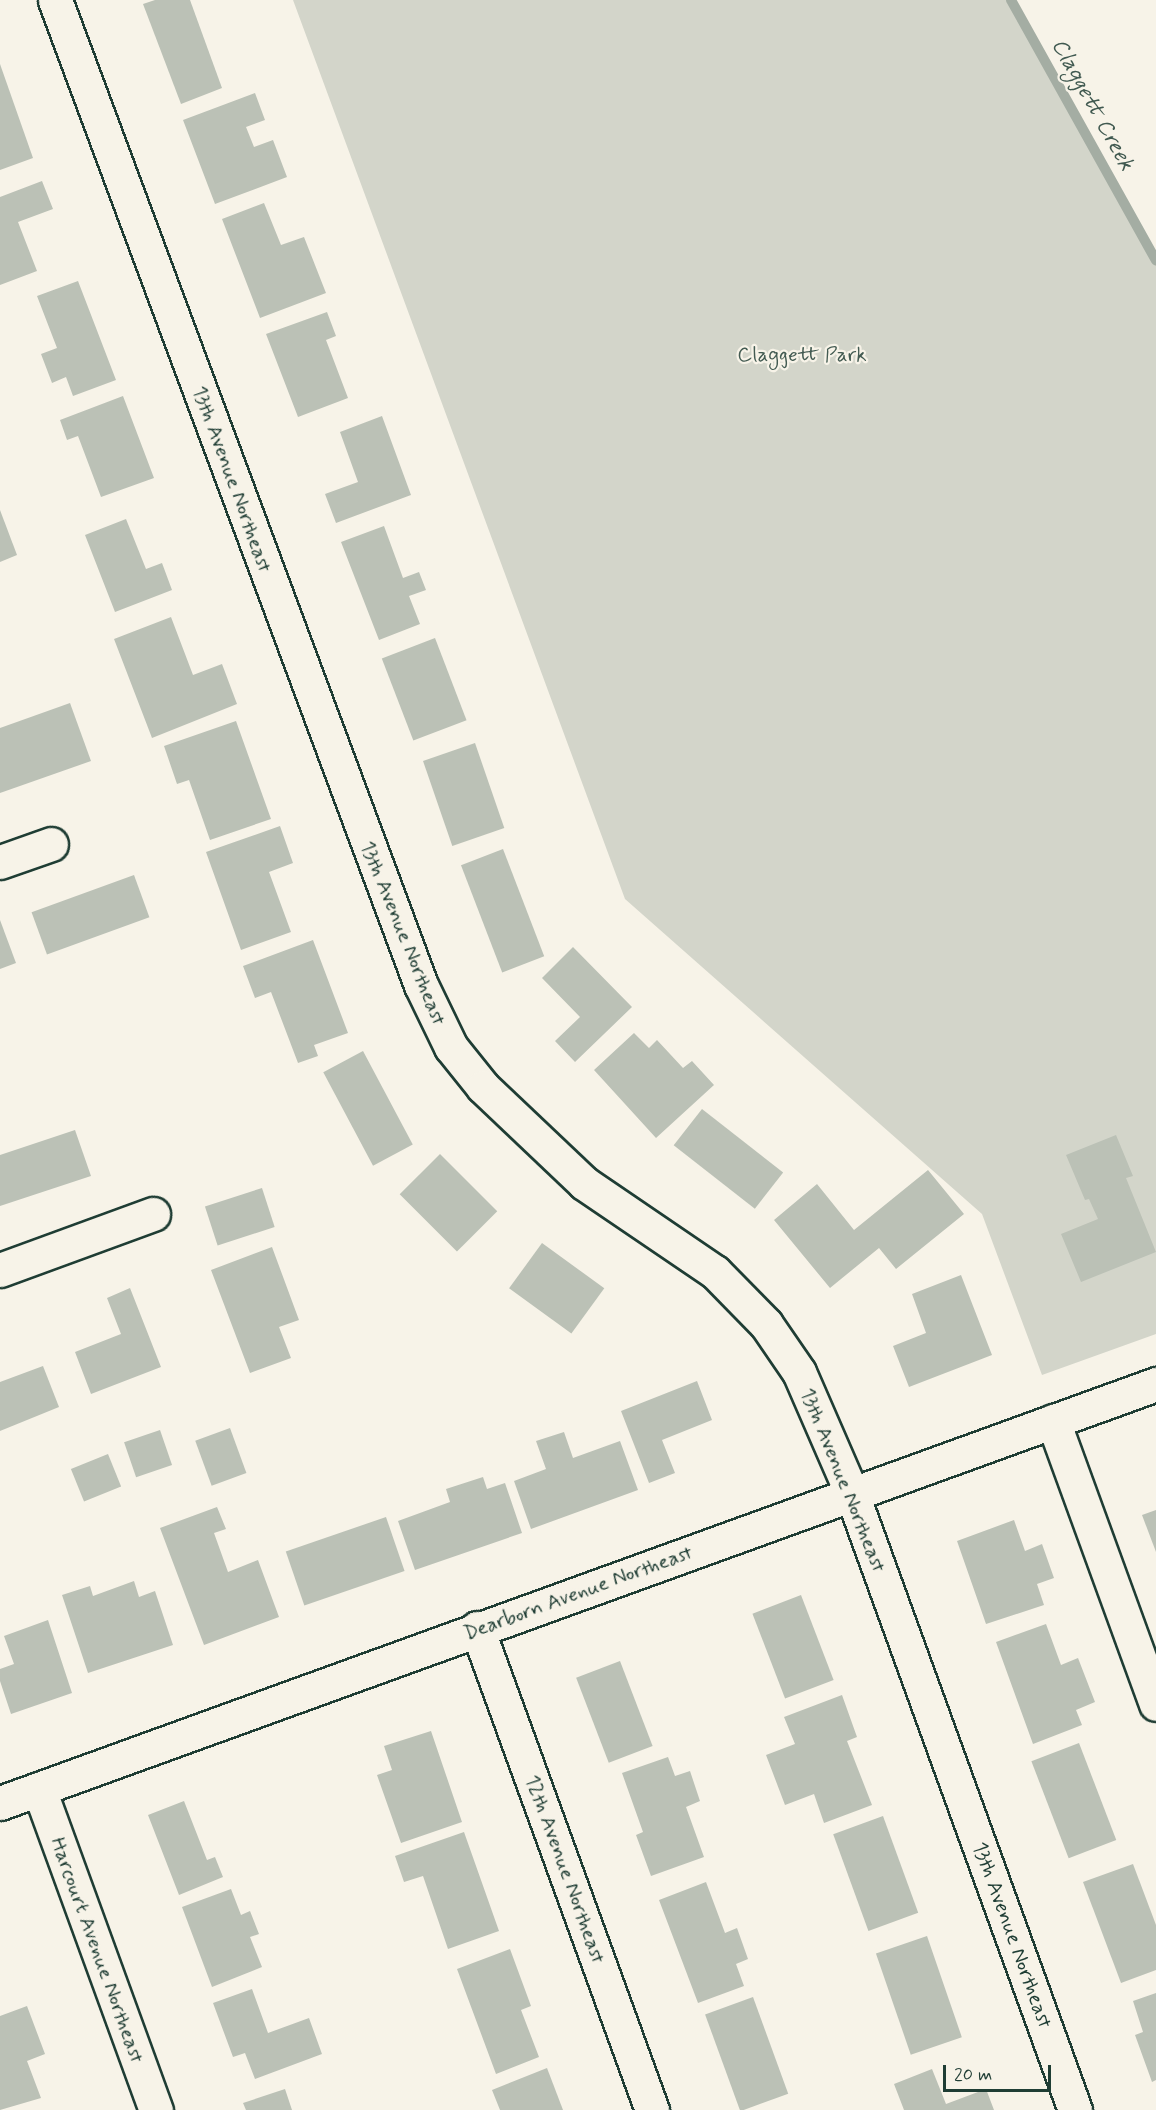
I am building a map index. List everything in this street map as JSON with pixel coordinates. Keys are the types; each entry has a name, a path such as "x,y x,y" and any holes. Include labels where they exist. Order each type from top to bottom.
{"street":[{"name":"13th Avenue Northeast","path":"55,0 375,868 421,985 452,1047 483,1087 585,1183 715,1272 766,1324 799,1372 852,1494 1075,2110"},
{"path":"0,862 51,844"},
{"path":"0,1270 153,1214"},
{"name":"Dearborn Avenue Northeast","path":"0,1803 477,1628 1156,1384"},
{"path":"1053,1421 1156,1704"},
{"name":"12th Avenue Northeast","path":"477,1628 652,2110"},
{"name":"Harcourt Avenue Northeast","path":"39,1789 156,2110"}],"green space":[{"name":"Claggett Park","path":"293,0 1011,0 1156,260 1156,1334 1042,1375 982,1214 625,899"}],"building":[{"path":"155,0 190,0 222,88 181,104 143,4"},
{"path":"0,64 33,158 0,170"},
{"path":"255,93 265,120 246,127 254,147 273,140 287,177 215,204 183,120"},
{"path":"42,181 53,209 18,222 37,271 0,285 0,197"},
{"path":"264,203 281,245 304,237 326,293 260,318 222,219"},
{"path":"78,281 116,380 73,396 66,377 52,383 41,354 57,348 37,296"},
{"path":"327,312 336,336 326,340 348,398 298,417 266,334"},
{"path":"123,396 154,478 101,497 78,436 67,440 60,420"},
{"path":"382,416 411,495 336,523 325,494 358,482 340,432"},
{"path":"0,510 17,555 0,562"},
{"path":"126,519 146,569 162,563 172,590 115,612 85,535"},
{"path":"384,526 403,578 419,572 426,590 409,596 420,624 379,640 341,542"},
{"path":"171,617 193,675 222,664 237,704 152,738 114,639"},
{"path":"435,638 467,720 413,741 382,658"},
{"path":"70,703 91,761 0,793 0,728"},
{"path":"236,721 271,819 210,840 189,780 177,784 164,746"},
{"path":"475,743 504,828 452,846 423,761"},
{"path":"280,826 293,863 269,872 291,932 241,950 206,852"},
{"path":"503,849 544,956 502,972 461,865"},
{"path":"134,875 149,917 47,955 32,912"},
{"path":"0,920 16,963 0,969"},
{"path":"313,940 348,1033 314,1045 318,1056 298,1063 271,992 255,998 243,966"},
{"path":"573,947 632,1007 575,1062 555,1041 580,1017 542,978"},
{"path":"634,1033 649,1048 657,1040 683,1068 692,1061 714,1085 656,1138 594,1070"},
{"path":"363,1051 413,1145 373,1166 323,1072"},
{"path":"702,1109 783,1172 755,1209 674,1145"},
{"path":"75,1130 91,1176 0,1206 0,1155"},
{"path":"1116,1135 1133,1176 1126,1178 1156,1252 1081,1282 1061,1234 1098,1219 1089,1199 1085,1200 1066,1155"},
{"path":"440,1154 497,1211 457,1252 400,1194"},
{"path":"928,1170 964,1214 896,1269 879,1248 830,1288 774,1220 817,1184 854,1230"},
{"path":"262,1188 275,1227 218,1246 205,1207"},
{"path":"542,1243 604,1288 571,1334 509,1288"},
{"path":"272,1247 299,1320 279,1327 291,1358 250,1373 211,1270"},
{"path":"961,1275 992,1355 909,1387 893,1346 926,1333 912,1294"},
{"path":"130,1288 161,1367 91,1394 75,1352 121,1334 107,1298"},
{"path":"43,1366 59,1407 0,1431 0,1382"},
{"path":"697,1381 712,1420 662,1440 675,1473 649,1483 621,1411"},
{"path":"230,1428 246,1473 212,1486 195,1441"},
{"path":"160,1430 172,1465 136,1477 124,1442"},
{"path":"564,1432 573,1458 620,1441 638,1490 531,1529 514,1481 546,1469 536,1441"},
{"path":"108,1454 121,1486 84,1501 71,1469"},
{"path":"483,1477 487,1489 505,1483 522,1533 415,1570 398,1521 450,1502 446,1489"},
{"path":"217,1507 226,1529 214,1533 228,1572 258,1560 279,1617 204,1645 160,1528"},
{"path":"1156,1510 1156,1552 1142,1515"},
{"path":"386,1517 405,1571 304,1605 286,1552"},
{"path":"1014,1520 1025,1551 1042,1544 1054,1578 1037,1584 1044,1605 986,1624 957,1541"},
{"path":"134,1581 139,1597 155,1591 173,1645 88,1673 62,1595 90,1586 93,1596"},
{"path":"801,1595 834,1680 785,1699 752,1614"},
{"path":"48,1620 72,1693 11,1714 0,1681 0,1669 14,1664 4,1636"},
{"path":"1046,1624 1061,1665 1078,1658 1095,1702 1076,1710 1082,1725 1033,1744 996,1642"},
{"path":"620,1661 653,1746 609,1763 576,1678"},
{"path":"842,1695 857,1737 847,1741 872,1805 824,1823 814,1794 785,1805 766,1755 795,1744 784,1717"},
{"path":"431,1731 462,1822 401,1843 377,1775 392,1770 384,1746"},
{"path":"1079,1743 1116,1840 1069,1858 1031,1761"},
{"path":"668,1757 675,1776 690,1771 700,1801 686,1807 704,1857 651,1876 636,1835 643,1832 622,1773"},
{"path":"184,1801 207,1860 215,1857 223,1877 179,1895 148,1815"},
{"path":"883,1816 918,1913 868,1931 833,1834"},
{"path":"464,1832 499,1931 448,1949 423,1876 404,1882 395,1856"},
{"path":"1133,1864 1156,1925 1156,1970 1121,1983 1083,1882"},
{"path":"706,1882 725,1933 737,1928 748,1959 736,1964 744,1986 698,2003 659,1900"},
{"path":"231,1889 241,1915 250,1911 259,1934 250,1937 262,1967 212,1987 182,1907"},
{"path":"927,1936 962,2037 911,2055 876,1954"},
{"path":"510,1949 531,2006 521,2010 539,2057 496,2074 457,1969"},
{"path":"252,1989 268,2033 309,2018 322,2054 255,2079 245,2053 233,2057 213,2003"},
{"path":"1156,1993 1156,2080 1152,2082 1135,2035 1143,2032 1133,2001"},
{"path":"753,1997 788,2094 740,2110 705,2014"},
{"path":"27,2006 45,2054 27,2061 41,2098 0,2110 0,2016"},
{"path":"547,2068 563,2110 500,2110 492,2090"},
{"path":"932,2069 946,2104 986,2089 994,2110 904,2110 894,2084"},
{"path":"285,2089 292,2110 246,2110 243,2103"}],"waterway":[{"name":"Claggett Creek","path":"1011,0 1156,260"}]}
